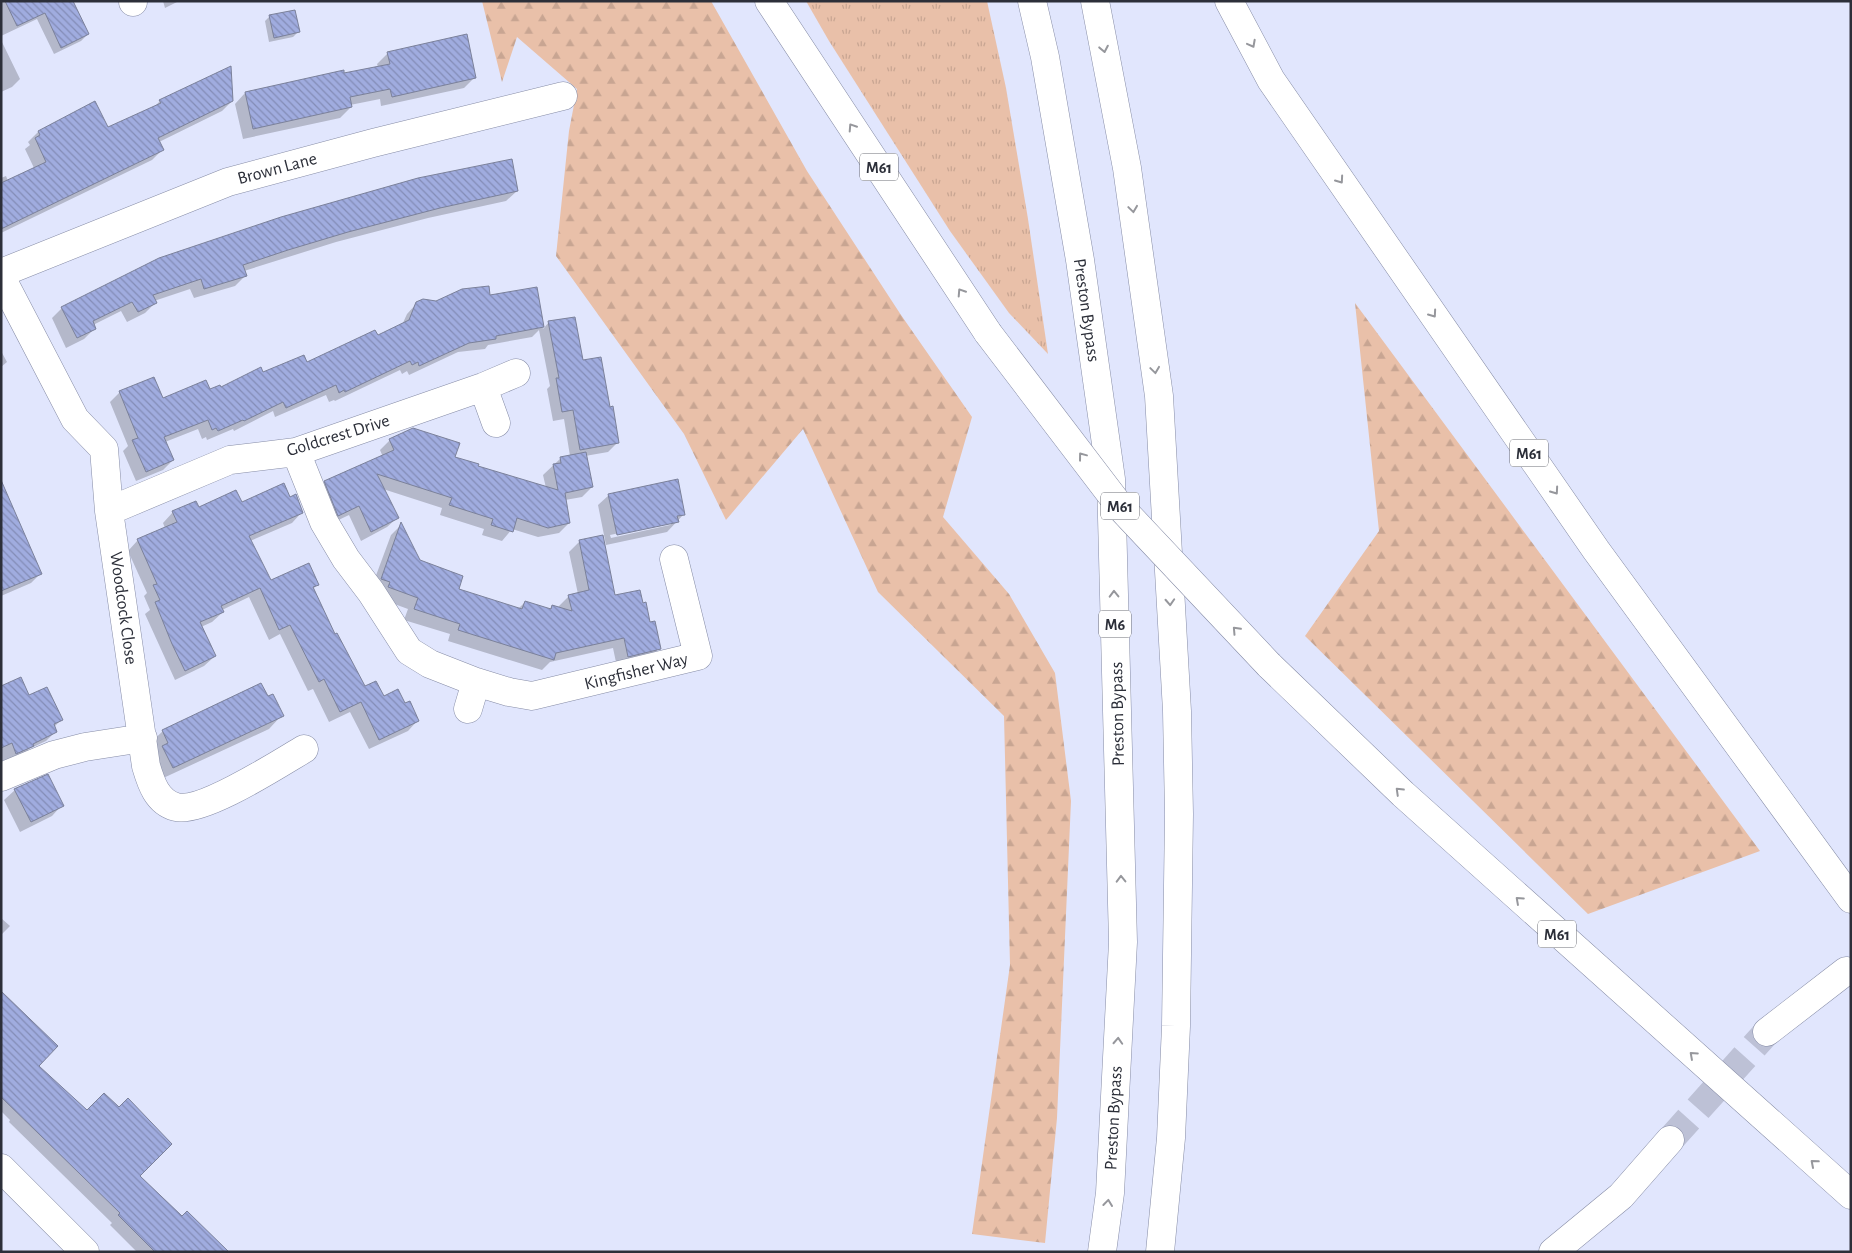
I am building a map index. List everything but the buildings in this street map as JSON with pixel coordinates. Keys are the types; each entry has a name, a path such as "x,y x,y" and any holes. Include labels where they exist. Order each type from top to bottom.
{"main road":[{"name":"M61","path":"769,1 988,333 1122,509 1269,665 1403,794 1851,1195"},
{"name":"Preston Bypass","path":"1032,1 1045,57 1080,260 1111,478 1123,942 1110,1193 1102,1252"},
{"path":"1095,1 1127,168 1159,396 1177,711 1179,834 1176,1026 1171,1138 1160,1252"},
{"name":"M61","path":"1229,1 1271,80 1596,550 1851,899"},
{"name":"Brown Lane","path":"1,273 228,182 563,96"},
{"name":"Woodcock Close","path":"1,277 75,419 104,449 110,511 146,766 155,790 167,803 178,808 190,807 207,802 236,788 304,749"},
{"name":"Goldcrest Drive","path":"110,511 230,460 296,452 483,387 516,373"},
{"path":"483,387 496,423"},
{"name":"Kingfisher Way","path":"296,452 324,522 346,559 371,592 409,651 430,664 476,682 509,692 532,696 698,656 674,559"},
{"path":"468,709 476,682"},
{"path":"1,777 54,755 85,747 143,738"},
{"path":"1767,1032 1846,971"},
{"path":"1553,1252 1620,1196 1670,1140"},
{"path":"1,1168 85,1252"}],"green space":[{"path":"482,1 711,1 807,171 901,315 972,417 943,517 1009,594 1055,673 1071,801 1057,1118 1045,1243 972,1234 1010,965 1004,716 878,592 803,429 726,520 684,434 556,256 569,131 577,89 517,37 502,82"},
{"path":"806,1 987,1 1006,88 1048,354 1009,313 950,231 829,41"},
{"path":"1355,303 1760,851 1588,914 1305,636 1379,531"}],"tunnel":[{"path":"1670,1140 1767,1032"}]}
